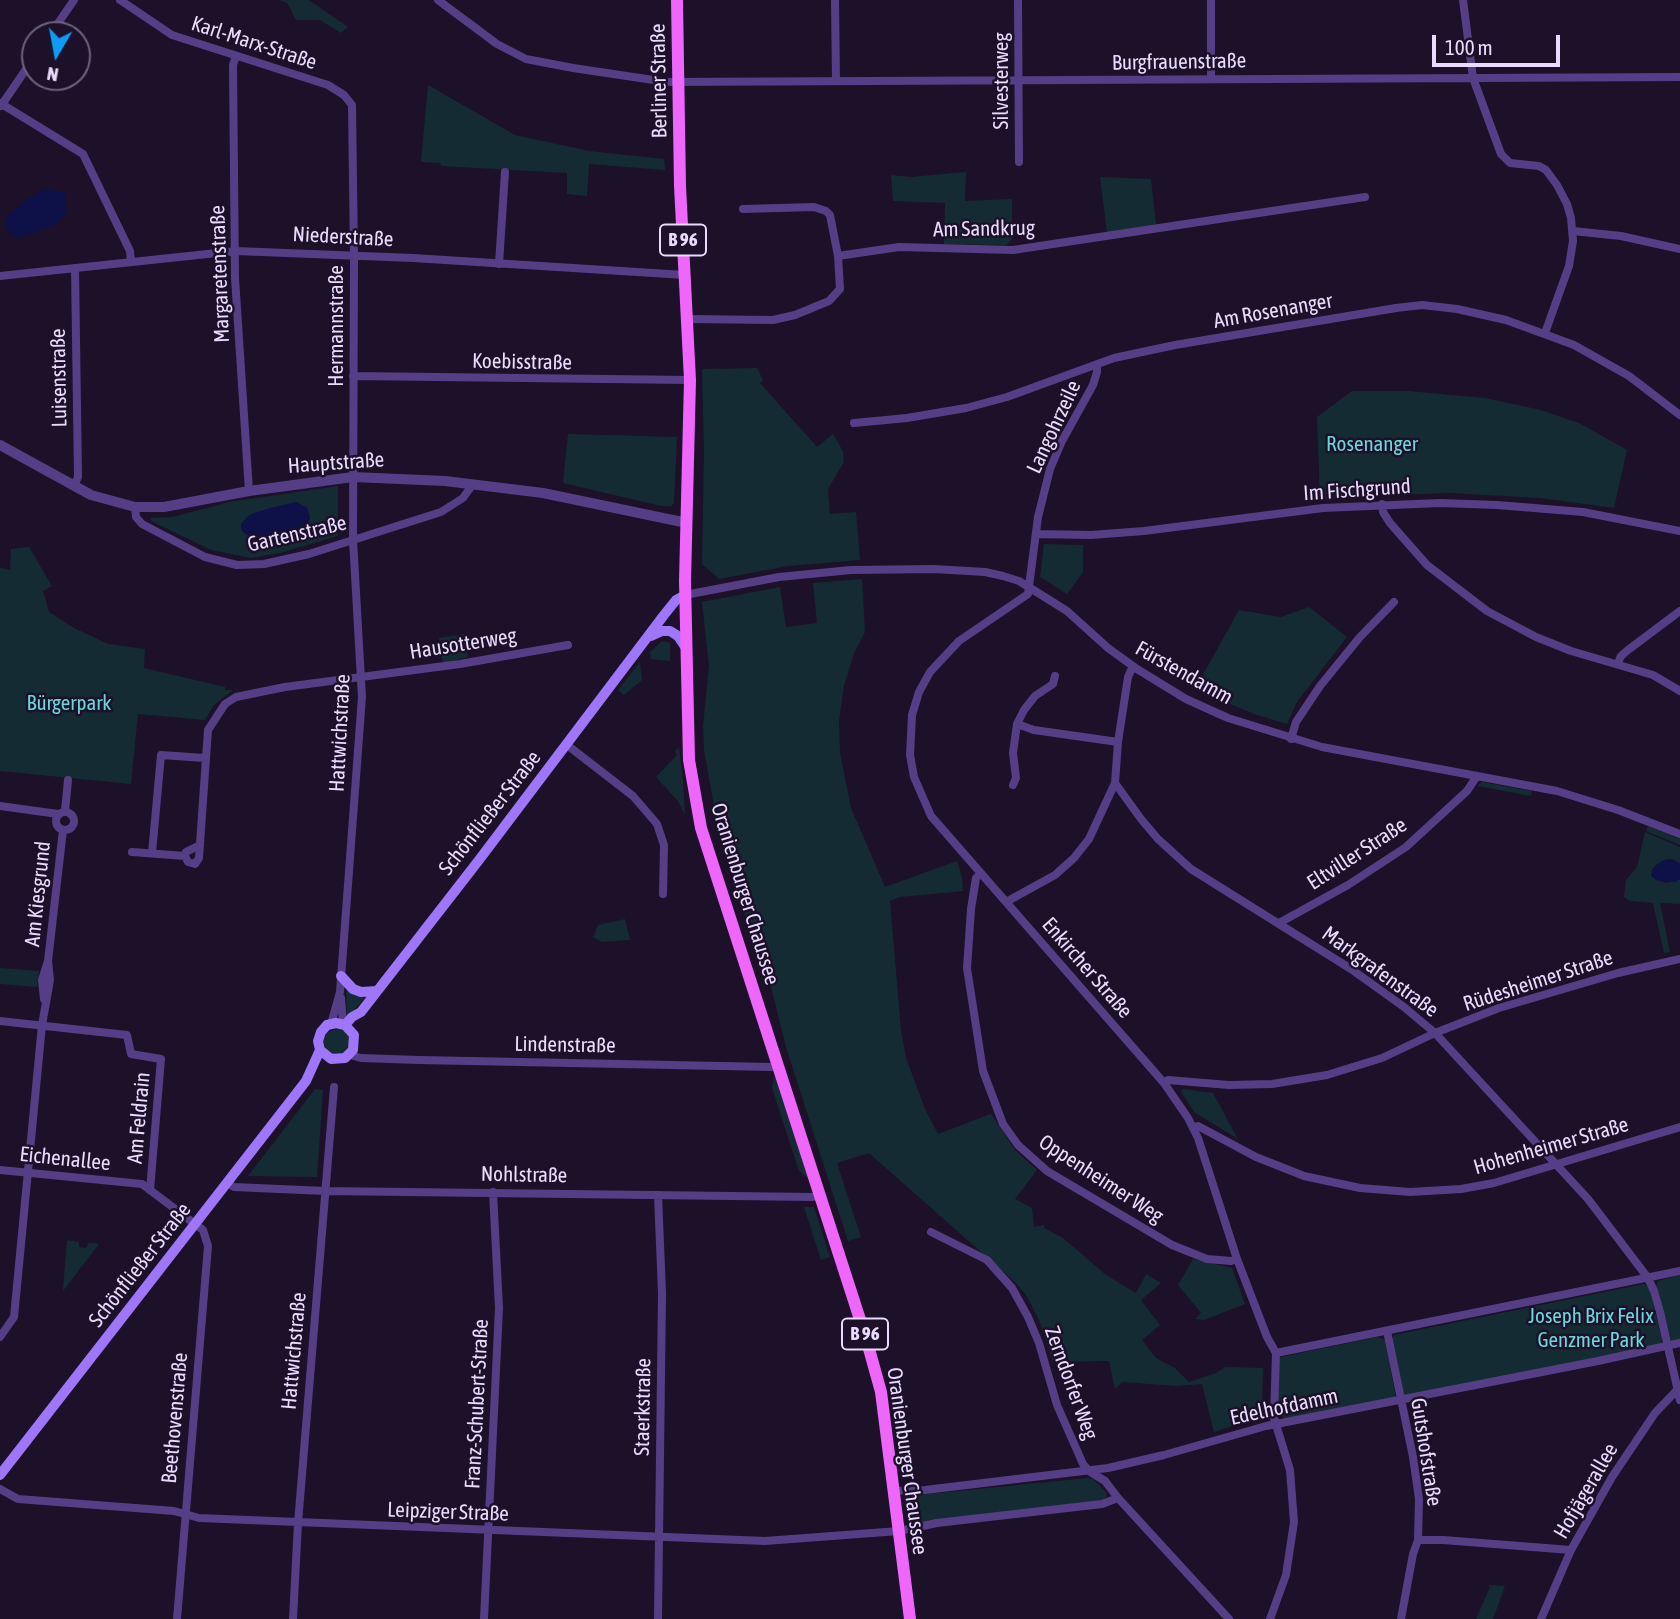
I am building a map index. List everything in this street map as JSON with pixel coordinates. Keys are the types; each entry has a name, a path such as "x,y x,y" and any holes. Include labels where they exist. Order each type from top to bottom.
{"main road":[{"name":"Berliner Straße","path":"677,0 679,161"},
{"name":"Oranienburger Chaussee","path":"679,161 690,380 685,595 690,760 701,828 779,1065 881,1392 910,1619"},
{"name":"Schönfließer Straße","path":"354,1035 361,1012 676,600 685,595"},
{"path":"648,638 662,631 670,631 678,636 685,648"},
{"path":"341,976 353,989 377,992"},
{"name":"Schönfließer Straße","path":"344,1025 361,1012"},
{"path":"331,1024 344,1025 354,1035 355,1046 350,1055 340,1060 331,1059 320,1050 319,1036 324,1028 331,1024"},
{"name":"Schönfließer Straße","path":"309,1078 320,1050"},
{"name":"Schönfließer Straße","path":"0,1475 309,1078 331,1059"}],"street":[{"path":"60,21 74,0"},
{"name":"Karl-Marx-Straße","path":"120,0 172,35 328,85 344,95"},
{"name":"Burgfrauenstraße","path":"438,0 497,44 526,59 677,82 1680,77"},
{"path":"835,0 836,80"},
{"name":"Silvesterweg","path":"1018,0 1019,162"},
{"path":"1211,0 1211,78"},
{"path":"1464,0 1473,78 1503,159 1510,163 1533,165 1546,170 1567,204 1573,231 1570,266 1545,333"},
{"name":"Margaretenstraße","path":"236,56 233,65 235,278 249,491"},
{"path":"21,76 1,104 83,153 130,251 131,262"},
{"name":"Hermannstraße","path":"344,95 352,104 353,115 353,477"},
{"path":"499,264 505,172"},
{"name":"Am Sandkrug","path":"838,256 899,247 1013,250 1365,197"},
{"path":"687,319 773,320 796,316 830,301 836,295 840,284 838,256 830,215 822,208 743,209"},
{"path":"1573,231 1621,236 1680,248"},
{"name":"Niederstraße","path":"0,276 236,250 685,275"},
{"name":"Luisenstraße","path":"74,486 78,477 75,268"},
{"name":"Am Rosenanger","path":"854,423 966,408 1006,397 1114,358 1175,345 1422,305 1483,314 1574,345 1629,376 1680,415"},
{"name":"Langohrzeile","path":"1029,587 1040,506 1051,469 1062,441 1093,385 1097,365"},
{"name":"Koebisstraße","path":"353,376 690,380"},
{"name":"Hauptstraße","path":"0,445 104,500 135,507 164,507 249,491 353,477 473,484 554,495 687,523"},
{"name":"Hattwichstraße","path":"344,1025 340,992 362,676 353,540 353,477"},
{"name":"Gartenstraße","path":"135,507 136,517 142,524 205,557 237,565 264,564 441,512 463,498 473,484"},
{"name":"Im Fischgrund","path":"1036,534 1091,535 1144,531 1323,508 1440,503 1538,508 1615,517 1680,531"},
{"path":"1382,504 1383,512 1390,523 1427,565 1487,611 1536,637 1571,651 1653,675 1680,691"},
{"name":"Fürstendamm","path":"685,595 779,577 886,568 985,572 1029,587 1067,611 1133,666 1201,707 1248,726 1291,739 1534,786 1590,801 1680,834"},
{"name":"Enkircher Straße","path":"1029,587 1025,598 959,641 930,672 919,692 912,715 909,755 914,777 931,816 1164,1083 1193,1129 1237,1259 1267,1337 1276,1353 1276,1424 1290,1471 1294,1522 1286,1575 1270,1619"},
{"path":"1291,739 1296,722 1320,686 1352,646 1394,601"},
{"path":"1618,663 1628,650 1680,611"},
{"name":"Hausotterweg","path":"200,845 208,730 225,704 236,696 460,664 568,645"},
{"path":"1006,902 1055,876 1089,839 1115,783 1128,677 1133,666"},
{"path":"1013,785 1016,778 1013,753 1017,724 1035,696 1053,684 1055,676"},
{"path":"1017,724 1034,730 1118,742"},
{"path":"567,745 633,796 657,824 664,845 663,894"},
{"path":"152,853 162,755 205,758"},
{"name":"Eltviller Straße","path":"1279,923 1348,885 1406,847 1467,791 1477,776"},
{"name":"Am Kiesgrund","path":"63,830 56,823 61,813 68,780"},
{"name":"Markgrafenstraße","path":"1115,783 1140,819 1174,854 1222,889 1370,982 1435,1033 1556,1164 1588,1199 1648,1278 1654,1291 1680,1400"},
{"name":"Am Kiesgrund","path":"0,806 73,815 71,828 63,830"},
{"name":"Am Kiesgrund","path":"0,1337 14,1317 63,830"},
{"path":"185,856 188,862 195,863 199,858 200,845"},
{"path":"132,852 185,856 200,845"},
{"name":"Oppenheimer Weg","path":"980,874 976,878 971,909 967,968 980,1057 991,1098 1003,1124 1018,1145 1047,1171 1161,1238 1207,1258 1219,1261 1237,1259"},
{"name":"Rüdesheimer Straße","path":"1164,1083 1168,1080 1229,1086 1305,1080 1382,1058 1435,1033 1556,990 1618,972 1680,959"},
{"name":"Hattwichstraße","path":"331,1024 340,992"},
{"path":"0,1021 42,1025"},
{"name":"Am Feldrain","path":"42,1025 127,1035 131,1054 160,1059 150,1190"},
{"name":"Lindenstraße","path":"350,1055 361,1058 419,1060 779,1065"},
{"name":"Hattwichstraße","path":"293,1619 298,1523 334,1087"},
{"name":"Hohenheimer Straße","path":"1193,1129 1198,1126 1242,1151 1283,1169 1322,1181 1412,1192 1461,1189 1509,1180 1680,1127"},
{"name":"Eichenallee","path":"0,1170 142,1184 196,1225"},
{"name":"Nohlstraße","path":"227,1183 234,1187 325,1191 820,1195"},
{"name":"Franz-Schubert-Straße","path":"484,1619 499,1308 493,1192"},
{"name":"Staerkstraße","path":"658,1195 662,1293 658,1619"},
{"name":"Beethovenstraße","path":"177,1619 208,1246 203,1230 196,1225"},
{"name":"Zerndorfer Weg","path":"931,1232 987,1260 1012,1288 1039,1343 1065,1424 1083,1464 1105,1481 1229,1619"},
{"path":"1276,1353 1680,1271"},
{"name":"Gutshofstraße","path":"1387,1331 1416,1478 1419,1517 1418,1540 1401,1619"},
{"name":"Edelhofdamm","path":"894,1490 925,1490 1089,1471 1150,1459 1276,1424 1680,1343"},
{"name":"Hofjägerallee","path":"1541,1619 1571,1550 1612,1477 1666,1399 1677,1390"},
{"name":"Leipziger Straße","path":"0,1489 18,1499 174,1511 199,1518 298,1523 766,1541 899,1531"},
{"path":"899,1531 937,1523 1102,1504 1118,1498"},
{"path":"1418,1540 1571,1550"}],"green space":[{"path":"280,0 309,0 348,27 341,33 320,20 296,20 287,3"},
{"path":"428,85 515,135 589,151 664,159 665,170 589,164 587,196 567,194 567,173 441,166 440,163 421,162"},
{"path":"966,172 965,201 1012,199 1012,239 1006,245 944,244 945,203 893,201 891,175 910,177"},
{"path":"1100,177 1151,179 1156,225 1107,233"},
{"path":"757,368 763,380 760,383 817,447 833,434 839,444 844,462 828,489 830,514 856,512 860,560 788,566 719,579 702,564 702,369"},
{"name":"Rosenanger","path":"1352,391 1408,391 1485,398 1541,410 1579,423 1627,450 1614,508 1540,498 1451,493 1320,500 1317,417"},
{"path":"568,434 677,437 674,503 671,506 661,506 563,483"},
{"path":"338,486 338,536 280,553 251,558 211,550 151,521 151,518 173,517 229,502","holes":["296,502 307,508 310,517 308,525 298,534 260,537 247,535 242,531 241,524 245,520"]},
{"path":"1044,544 1083,545 1083,572 1067,594 1040,577"},
{"name":"Bürgerpark","path":"29,547 52,586 43,591 49,612 74,628 108,644 145,649 144,668 233,690 214,705 205,720 138,714 131,784 0,771 0,568 10,570 11,549"},
{"path":"862,579 865,632 855,651 844,685 839,721 840,753 851,808 885,887 957,861 962,877 963,891 900,897 890,901 901,1030 906,1058 925,1109 938,1134 991,1114 1015,1150 1037,1170 1015,1199 1032,1208 1034,1227 1044,1225 1044,1228 1063,1238 1106,1275 1136,1293 1146,1274 1161,1283 1141,1300 1160,1325 1142,1340 1156,1358 1175,1368 1189,1382 1225,1367 1263,1368 1262,1409 1253,1419 1214,1432 1202,1384 1176,1386 1122,1382 1115,1389 1109,1361 1053,1362 1039,1320 1026,1295 1016,1283 869,1153 837,1163 861,1237 848,1241 786,1047 766,967 745,916 718,828 704,750 703,726 709,666 702,602 780,587 786,627 817,623 813,583"},
{"path":"1309,607 1347,637 1297,702 1287,724 1254,714 1195,689 1239,610 1281,617"},
{"path":"464,634 468,657 443,663 439,638"},
{"path":"662,641 670,643 670,661 651,659 650,652"},
{"path":"640,662 642,680 624,695 618,690"},
{"path":"679,747 685,815 678,801 656,777 677,755 675,751"},
{"path":"1482,782 1532,791 1531,796 1477,786"},
{"path":"1648,826 1680,839 1680,845 1646,831"},
{"path":"1645,832 1680,847 1680,863 1671,859 1662,861 1652,869 1651,875 1656,880 1667,883 1680,879 1680,904 1660,903 1670,952 1664,953 1653,903 1630,901 1624,897 1626,880 1637,867"},
{"path":"625,919 630,940 602,942 593,937 598,925"},
{"path":"0,968 39,971 37,987 0,984"},
{"path":"346,987 366,996 349,1016 347,1015"},
{"path":"337,1029 347,1032 350,1042 347,1052 337,1055 327,1052 324,1042 327,1032"},
{"path":"775,1075 811,1181 799,1171 773,1091"},
{"path":"315,1089 323,1090 317,1177 248,1176"},
{"path":"1183,1089 1213,1093 1238,1139 1194,1112 1181,1092"},
{"path":"804,1207 814,1207 830,1257 821,1260"},
{"path":"67,1240 79,1242 79,1247 86,1248 89,1243 99,1244 63,1291"},
{"path":"1193,1259 1232,1268 1245,1304 1204,1320 1195,1319 1201,1313 1178,1285"},
{"name":"Joseph Brix Felix Genzmer Park","path":"1680,1275 1680,1341 1671,1341 1656,1286 1658,1281"},
{"name":"Joseph Brix Felix Genzmer Park","path":"1644,1284 1649,1287 1651,1294 1661,1344 1407,1397 1404,1395 1392,1339 1394,1335"},
{"path":"1378,1337 1385,1340 1396,1398 1285,1419 1282,1417 1277,1395 1281,1357"},
{"path":"1093,1479 1106,1492 1104,1500 911,1524 908,1496"},
{"path":"1488,1585 1505,1586 1493,1619 1476,1619 1490,1587"}],"shaded area":[{"path":"44,189 65,192 67,213 56,224 20,238 13,237 5,226 5,218 31,196"},
{"path":"296,502 307,508 310,517 308,525 298,534 260,537 247,535 242,531 241,524 249,515"},
{"path":"1667,859 1680,863 1680,879 1676,882 1656,880 1651,875 1656,865"}]}
